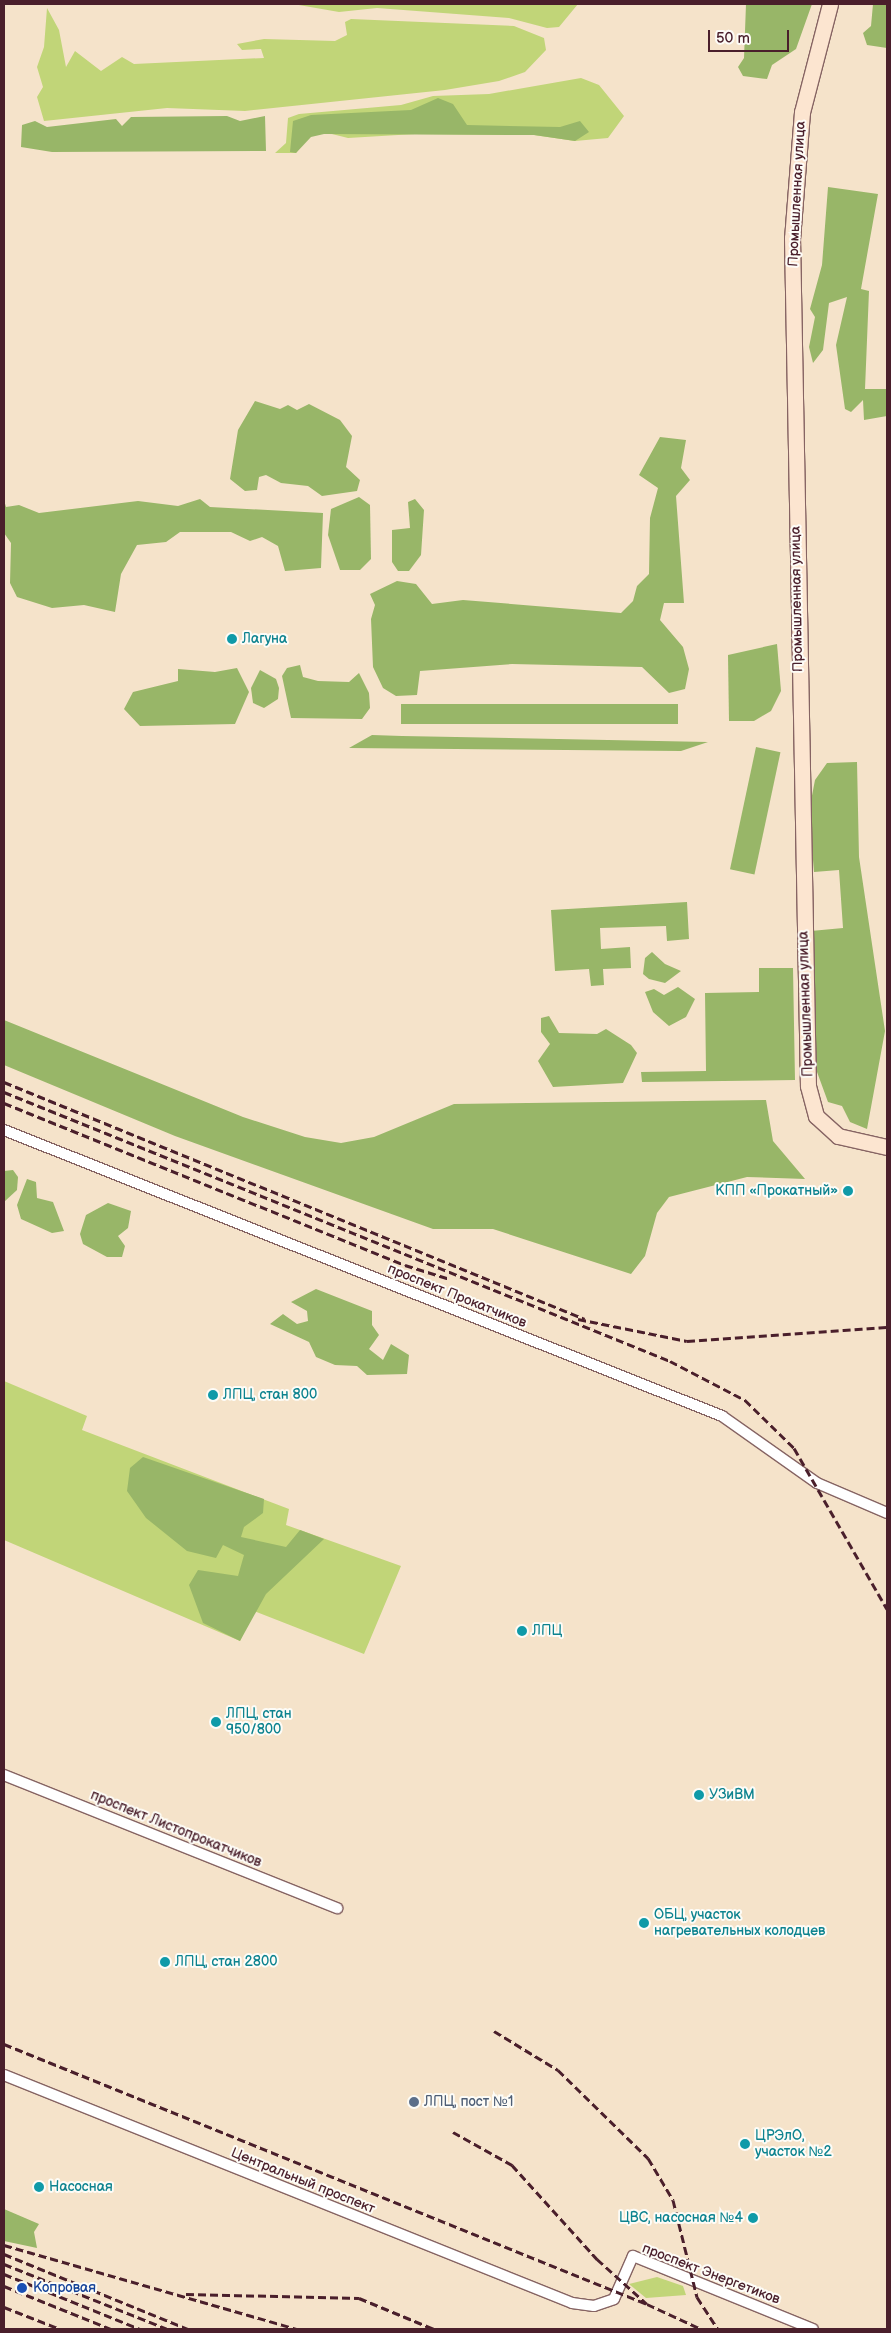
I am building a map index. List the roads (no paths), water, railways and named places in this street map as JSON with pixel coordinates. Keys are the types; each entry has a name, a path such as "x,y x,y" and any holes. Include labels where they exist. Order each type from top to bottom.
{"street":[{"name":"Промышленная улица","path":"830,4 802,112 792,238 808,1086 816,1116 838,1136 887,1147"},
{"name":"проспект Прокатчиков","path":"4,1130 722,1416 817,1483 887,1512"},
{"name":"проспект Листопрокатчиков","path":"4,1775 338,1908"},
{"name":"Центральный проспект","path":"4,2075 572,2303 594,2306"},
{"name":"проспект Энергетиков","path":"594,2306 614,2299 633,2256 813,2329"}],"railway":[{"path":"4,1082 585,1319"},
{"path":"4,1092 670,1361 745,1400 794,1448 887,1609"},
{"path":"4,1103 405,1265 450,1279"},
{"path":"578,1319 687,1341 887,1327"},
{"path":"494,2031 558,2070 648,2158 673,2200 697,2297 718,2329"},
{"path":"4,2044 647,2304"},
{"path":"453,2132 512,2165 597,2259 647,2304 701,2329"},
{"path":"4,2245 297,2329"},
{"path":"4,2254 188,2329"},
{"path":"4,2264 167,2329"},
{"path":"4,2274 140,2329"},
{"path":"4,2286 111,2329"},
{"path":"186,2294 359,2298 434,2329"},
{"path":"4,2307 60,2329"}],"place":[{"name":"Лагуна","path":"232,639"},
{"name":"КПП «Прокатный»","path":"848,1191"},
{"name":"ЛПЦ, стан 800","path":"213,1395"},
{"name":"ЛПЦ","path":"522,1631"},
{"name":"ЛПЦ, стан 950/800","path":"216,1722"},
{"name":"УЗиВМ","path":"699,1795"},
{"name":"ОБЦ, участок нагревательных колодцев","path":"644,1923"},
{"name":"ЛПЦ, стан 2800","path":"165,1962"},
{"name":"ЛПЦ, пост №1","path":"414,2102"},
{"name":"ЦРЭлО, участок №2","path":"745,2144"},
{"name":"Насосная","path":"39,2187"},
{"name":"ЦВС, насосная №4","path":"753,2218"},
{"name":"Копровая","path":"22,2288"}]}
